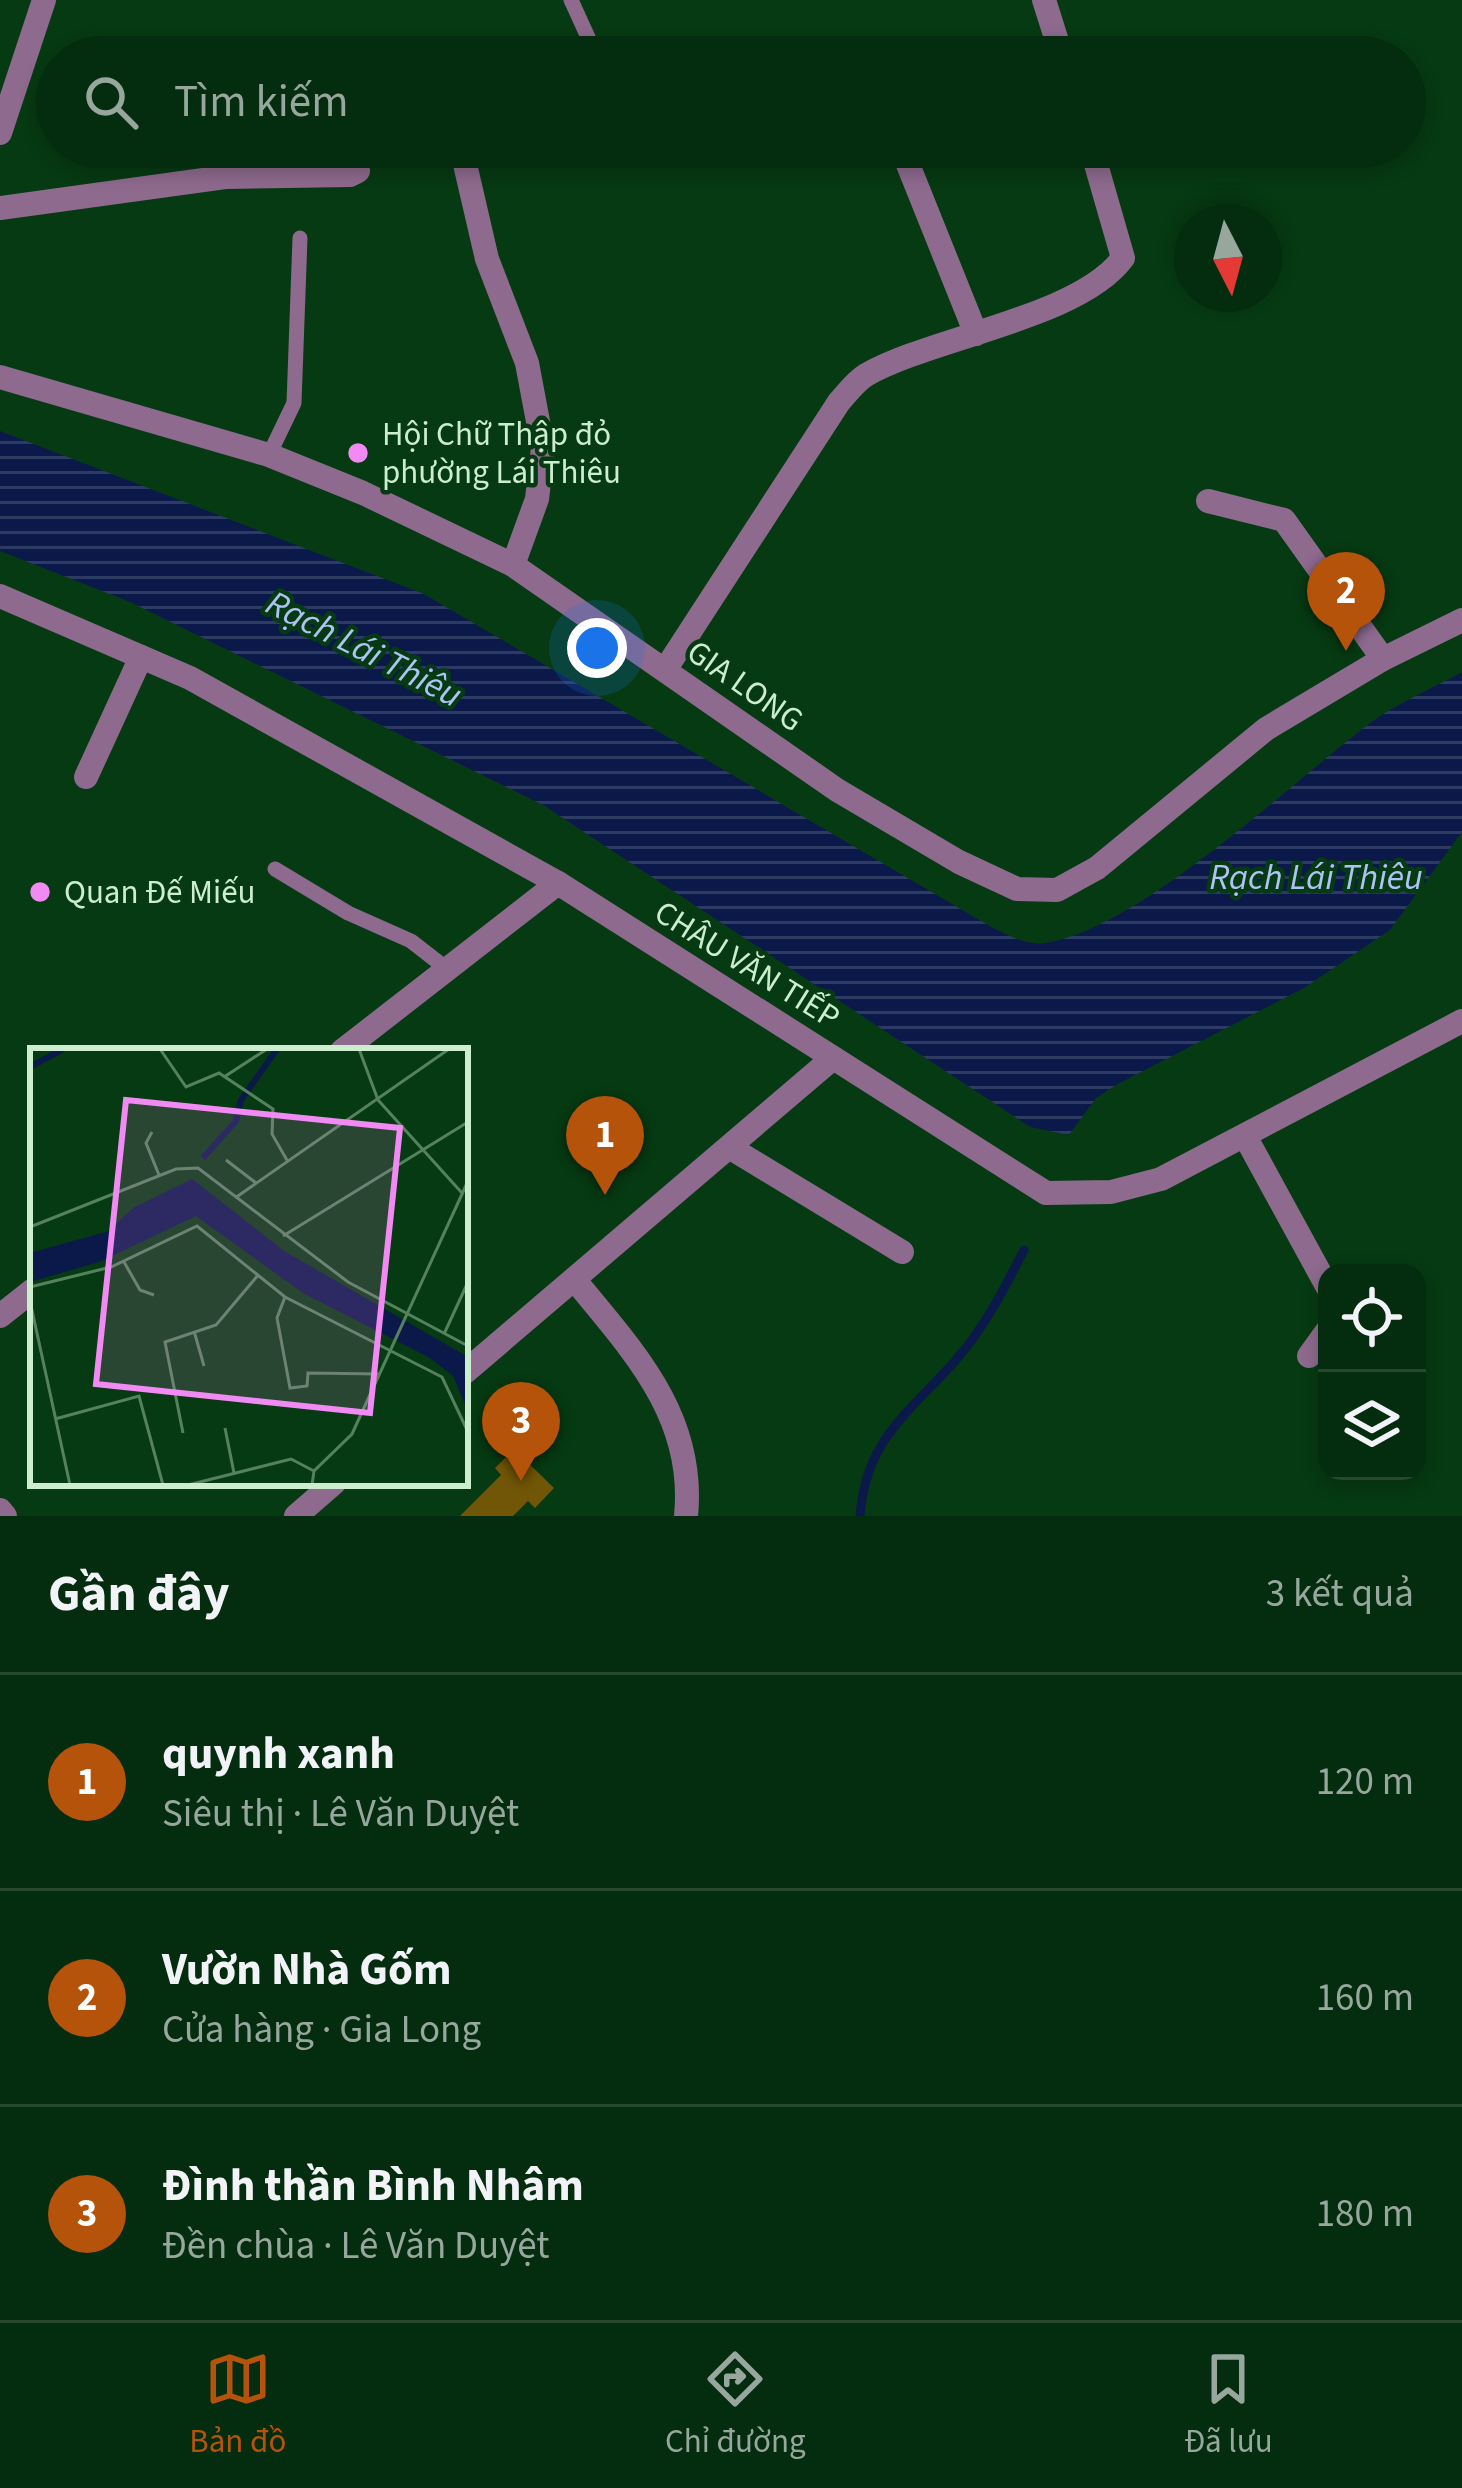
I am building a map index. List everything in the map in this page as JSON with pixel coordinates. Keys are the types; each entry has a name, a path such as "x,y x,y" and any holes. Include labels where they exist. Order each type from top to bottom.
{"street":[{"path":"0,133 44,0"},
{"path":"1044,0 1055,36"},
{"path":"0,208 225,177 350,175 357,168"},
{"path":"466,168 487,260 526,363 543,448 537,499 513,565"},
{"path":"909,168 976,334"},
{"path":"665,670 839,402 864,376 1109,277 1123,258 1096,168"},
{"name":"GIA LONG","path":"0,377 269,455 363,493 513,565 837,790 959,862 1017,890 1057,890 1097,868 1266,729 1383,659 1455,623"},
{"path":"1208,501 1283,520 1383,659"},
{"name":"CHÂU VĂN TIẾP","path":"0,596 190,678 558,884 1046,1192 1111,1192 1162,1179 1462,1021"},
{"path":"86,777 141,657"},
{"path":"346,1048 558,884"},
{"path":"468,1369 833,1058"},
{"path":"1245,1136 1318,1270"},
{"path":"729,1147 902,1252"},
{"path":"574,1279 651,1373 671,1414 683,1453 686,1516"},
{"path":"0,1316 30,1292"},
{"path":"1309,1357 1318,1344"},
{"path":"296,1516 331,1486"}],"lane":[{"path":"572,0 588,36"},
{"path":"269,455 294,403 300,238"},
{"path":"275,869 348,913 411,941 447,970"}],"water":[{"name":"Rạch Lái Thiêu","path":"0,431 424,594 993,928 1025,942 1045,943 1084,932 1126,911 1215,849 1373,721 1462,672 1462,832 1390,930 1304,988 1116,1085 1096,1098 1069,1135 1030,1127 543,805 130,602 0,551"}],"building":[{"path":"514,1449 554,1488 535,1508 528,1501 513,1516 460,1516 501,1475 495,1468"}],"waterway":[{"path":"860,1516 864,1489 880,1447 976,1335 1024,1250"}],"place":[{"name":"Hội Chữ Thập đỏ phường Lái Thiêu","path":"358,453"},
{"name":"Vườn Nhà Gốm","path":"1346,651"},
{"name":"Quan Đế Miếu","path":"40,892"},
{"name":"quynh xanh","path":"605,1195"},
{"name":"Đình thần Bình Nhâm","path":"521,1481"}]}
